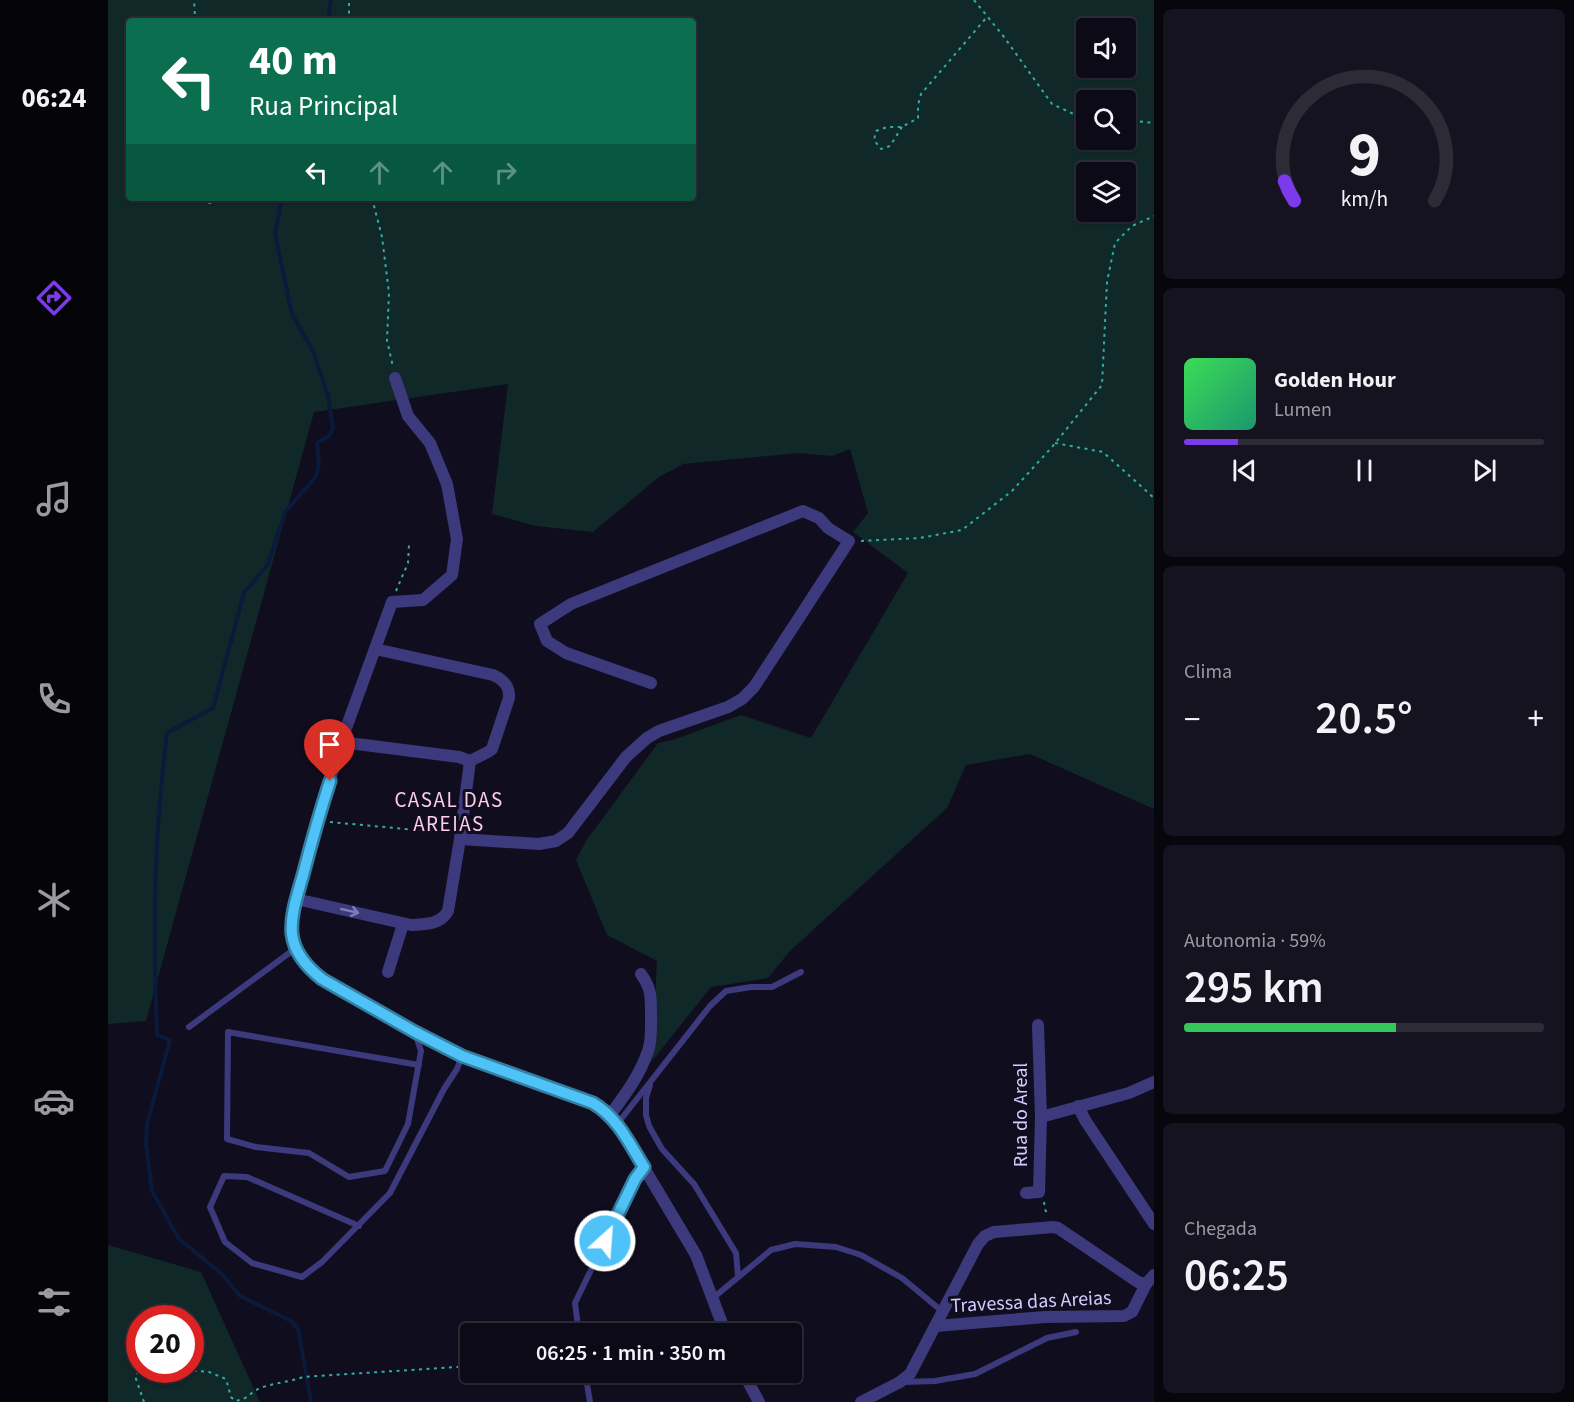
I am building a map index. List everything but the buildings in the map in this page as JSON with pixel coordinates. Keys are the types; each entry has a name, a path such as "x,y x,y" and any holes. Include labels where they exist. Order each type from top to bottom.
{"street":[{"path":"395,378 408,416 430,444 447,484 457,539 452,574 423,600 392,602 341,742 296,899 292,924 296,948 322,979 415,1032 462,1056 593,1103 614,1119 696,1255 722,1323"},
{"path":"460,838 539,844 556,841 568,833 626,757 647,738 658,731 728,707 748,694 849,541 828,528 819,518 803,512 571,604 540,624 546,641 566,653 651,683"},
{"path":"341,742 459,757 470,761 492,749 510,694 506,685 497,677 375,649"},
{"path":"296,899 404,924 427,924 438,921 446,915 460,838 470,761"},
{"path":"388,972 404,924"},
{"path":"614,1119 649,1050 651,997 648,985 641,974"},
{"name":"Rua do Areal","path":"1033,1192 1041,1117 1038,1025"},
{"path":"1041,1117 1129,1093 1154,1082"},
{"path":"1078,1106 1154,1224"},
{"path":"861,1402 900,1382 913,1370 978,1244 985,1236 994,1232 1058,1228 1138,1282 1150,1279"},
{"name":"Travessa das Areias","path":"936,1326 1045,1317 1124,1316 1132,1312 1150,1279"},
{"path":"749,1383 759,1402"}],"lane":[{"path":"189,1027 296,948"},
{"path":"614,1119 651,1081 710,1006 726,992 751,987 772,987 801,972"},
{"path":"415,1032 420,1051 419,1065 408,1124 385,1171 349,1177 309,1154 256,1147 226,1139 228,1032 419,1065"},
{"path":"359,1226 247,1177 224,1176 210,1207 225,1242 252,1263 302,1277 322,1262 359,1226 390,1193 462,1056"},
{"path":"651,1081 646,1098 646,1115 649,1126 662,1149 694,1184 718,1222 736,1253 738,1276"},
{"path":"577,1323 574,1303 635,1179 644,1167"},
{"path":"713,1298 771,1250 795,1244 836,1247 861,1255 902,1278 943,1312"},
{"path":"900,1382 935,1381 975,1374 1047,1338 1076,1332"},
{"path":"587,1383 590,1402"}],"path":[{"path":"194,0 194,18"},
{"path":"349,0 349,18"},
{"path":"974,0 1004,37 1052,104 1076,116"},
{"path":"902,127 886,127 876,131 874,140 881,149 890,146 902,127 918,118 921,94 987,17"},
{"path":"1136,121 1154,123"},
{"path":"197,201 210,203 213,201"},
{"path":"373,201 382,237 387,274 389,293 387,340 395,378"},
{"path":"849,541 920,538 962,530 1012,491 1102,385 1107,282 1115,243 1132,226 1154,216"},
{"path":"1055,443 1103,452 1154,498"},
{"path":"392,602 408,563 409,544"},
{"path":"318,821 448,832 460,838"},
{"path":"1033,1192 1043,1201 1053,1227"},
{"path":"204,1372 226,1379 231,1397 235,1401 244,1400 258,1389 303,1377 460,1367"},
{"path":"137,1383 144,1402"}],"green space":[{"path":"108,0 1154,0 1154,809 1030,754 966,765 947,808 790,951 768,978 711,987 652,1061 657,961 607,935 576,860 586,841 658,743 673,740 741,715 811,738 908,573 853,532 868,513 850,449 832,456 797,453 683,464 659,477 593,532 536,526 492,514 508,384 314,412 146,1021 108,1024"},
{"path":"108,1245 201,1272 260,1402 108,1402"}],"waterway":[{"path":"328,18 331,0"},
{"path":"281,201 275,234 292,314 313,351 328,396 333,428 329,436 317,443 319,465 315,478 285,512 268,564 244,593 213,708 167,733 158,830 155,947 157,1035 170,1040 147,1124 146,1144 152,1191 179,1239 222,1274 240,1296 291,1321 298,1328 311,1402"}],"district":[{"name":"CASAL DAS AREIAS","path":"449,812"}],"route":[{"path":"330,781 296,899 292,933 296,948 322,979 415,1032 462,1056 593,1103 610,1115 644,1167 635,1179 605,1241"}]}
